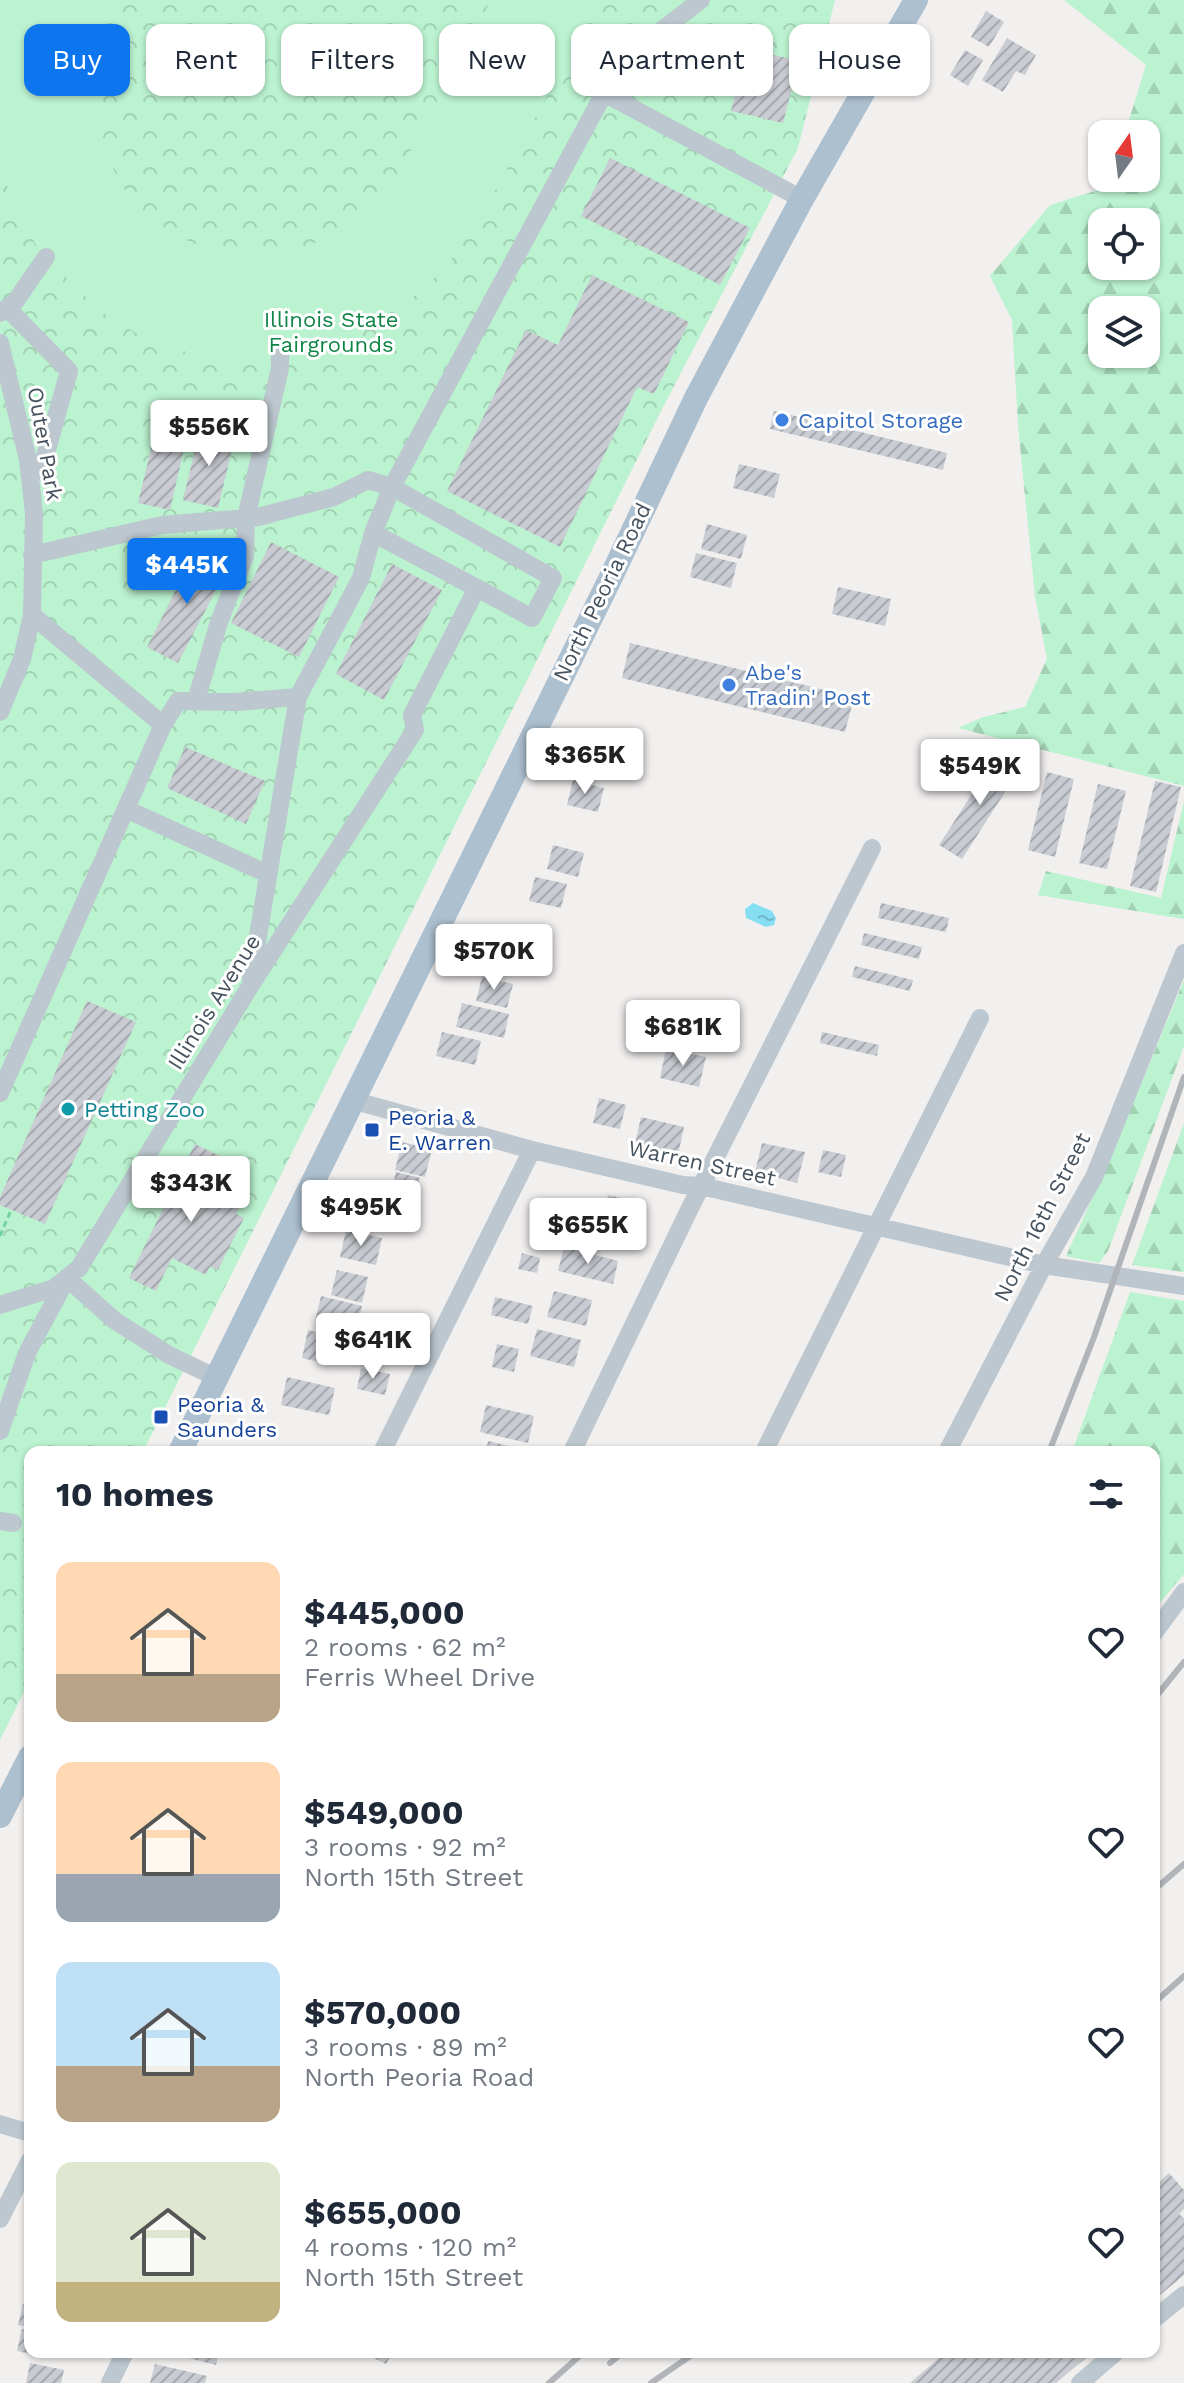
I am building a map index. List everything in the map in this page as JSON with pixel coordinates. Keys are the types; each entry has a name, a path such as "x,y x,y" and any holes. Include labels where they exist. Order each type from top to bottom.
{"main road":[{"name":"North Peoria Road","path":"183,1446 606,588 696,398 802,199 916,0"},
{"path":"0,1816 24,1769"}],"street":[{"path":"666,24 690,3"},
{"path":"249,988 298,697 361,578 373,533 392,487 602,96"},
{"path":"610,96 802,199"},
{"path":"30,475 41,471 69,371 3,310 15,302 46,257"},
{"name":"Outer Park","path":"0,343 30,475 34,513 32,615 22,659 0,712"},
{"path":"196,701 219,622 245,556 246,518 280,368 280,356"},
{"path":"32,555 162,525 246,518 334,497 368,480 392,487 553,578 532,618 373,533"},
{"name":"Illinois Avenue","path":"0,1305 54,1288 79,1268 249,988 415,730 412,715 477,588"},
{"path":"32,615 163,725"},
{"path":"0,1093 163,725 178,701 236,702 298,697"},
{"path":"126,809 268,874"},
{"path":"575,1446 701,1186 872,848"},
{"name":"North 16th Street","path":"950,1446 1044,1265 1094,1177 1184,953"},
{"path":"767,1446 980,1018"},
{"name":"Warren Street","path":"352,1100 532,1150 683,1185 701,1186 1044,1265 1184,1286"},
{"path":"385,1446 532,1150"},
{"path":"0,1431 27,1353 67,1278 114,1320 169,1355 215,1377"},
{"path":"1160,1625 1184,1592"},
{"path":"0,2124 24,2131"},
{"path":"0,2219 24,2172"},
{"path":"1160,2314 1184,2295"},
{"path":"110,2383 122,2358"},
{"path":"1080,2383 1109,2358"}],"path":[{"path":"0,1236 11,1210"}],"green space":[{"name":"Illinois State Fairgrounds","path":"0,0 835,0 829,24 789,24 789,96 811,96 798,148 660,413 146,1446 24,1446 24,1692 0,1740"},
{"path":"0,0 105,0 98,24 24,24 24,96 94,96 112,167 125,190 154,220 190,241 212,249 261,254 309,245 331,235 370,207 395,180 440,96 547,96 481,216 458,251 430,282 380,319 345,337 271,357 233,358 195,354 157,342 106,315 50,263 28,231 7,186 1,163"},
{"path":"491,0 597,0 584,24 571,24 571,50 555,80 555,24 478,24"},
{"path":"1064,0 1184,0 1184,786 958,728 983,717 1025,707 1047,659 1035,596 1018,426 1012,320 990,276 1050,205 1092,192 1160,192 1160,120 1129,120 1146,65"},
{"path":"1184,801 1184,919 1038,895 1046,871 1161,898"},
{"path":"1184,980 1184,1046 1108,1251 1099,1263 1066,1256 1110,1159"},
{"path":"1184,1123 1184,1272 1132,1265"},
{"path":"1130,1292 1184,1301 1184,1574 1160,1603 1160,1446 1074,1446"}],"water":[{"path":"753,903 772,911 776,918 774,925 766,927 746,918 745,909"}],"building":[{"path":"986,11 1004,22 989,47 971,37"},
{"path":"1007,38 1036,55 1025,75 1016,71 1003,92 982,80"},
{"path":"965,50 983,60 968,86 950,75"},
{"path":"773,55 789,59 790,96 783,123 731,111 735,96 773,96"},
{"path":"610,158 750,228 720,285 581,216"},
{"path":"592,275 689,322 654,394 637,387 560,547 447,491 526,330 558,345"},
{"path":"774,411 947,453 943,470 770,429"},
{"path":"200,429 235,437 218,508 183,500"},
{"path":"155,432 186,440 170,510 138,503"},
{"path":"739,464 780,474 774,498 733,488"},
{"path":"707,524 747,535 741,559 701,549"},
{"path":"271,542 339,577 299,657 231,623"},
{"path":"196,550 228,567 178,663 147,647"},
{"path":"696,553 737,563 731,588 690,577"},
{"path":"392,564 442,590 384,700 336,674"},
{"path":"838,587 891,599 885,626 832,614"},
{"path":"630,643 854,697 845,732 622,678"},
{"path":"588,737 629,747 623,771 582,761"},
{"path":"185,747 265,781 246,824 167,788"},
{"path":"997,755 1020,769 962,859 939,845"},
{"path":"1047,772 1074,779 1055,857 1028,850"},
{"path":"573,780 604,788 598,812 567,805"},
{"path":"1155,781 1181,787 1156,892 1130,886"},
{"path":"1098,784 1126,791 1107,869 1079,863"},
{"path":"553,845 584,853 578,877 547,869"},
{"path":"535,877 567,884 561,908 529,901"},
{"path":"881,903 949,918 946,932 878,918"},
{"path":"864,933 922,947 919,959 861,945"},
{"path":"497,938 552,951 546,975 491,962"},
{"path":"855,966 913,980 910,991 852,977"},
{"path":"482,977 513,984 507,1008 476,1001"},
{"name":"Petting Zoo","path":"87,1001 136,1022 45,1224 0,1205 0,1197"},
{"path":"462,1003 509,1014 504,1038 456,1027"},
{"path":"442,1032 481,1041 475,1065 436,1056"},
{"path":"822,1032 879,1045 877,1056 820,1043"},
{"path":"666,1049 706,1057 699,1087 660,1078"},
{"path":"599,1098 626,1105 620,1129 593,1123"},
{"path":"641,1117 684,1127 678,1155 635,1144"},
{"path":"402,1142 432,1149 425,1177 395,1170"},
{"path":"762,1143 805,1152 797,1183 755,1172"},
{"path":"195,1144 224,1158 209,1187 242,1203 236,1214 244,1218 218,1270 210,1266 206,1275 172,1258 156,1291 129,1278"},
{"path":"823,1150 846,1155 841,1177 818,1172"},
{"path":"396,1172 420,1178 414,1203 390,1197"},
{"path":"608,1195 647,1204 641,1228 603,1219"},
{"path":"372,1203 400,1210 396,1228 367,1222"},
{"path":"346,1230 382,1238 376,1265 340,1257"},
{"path":"564,1247 618,1261 613,1284 558,1271"},
{"path":"522,1253 540,1258 537,1273 518,1269"},
{"path":"337,1270 368,1277 362,1303 331,1295"},
{"path":"554,1291 592,1300 586,1326 547,1317"},
{"path":"321,1296 362,1306 356,1331 315,1321"},
{"path":"495,1297 533,1306 528,1324 491,1315"},
{"path":"537,1329 581,1340 574,1367 530,1356"},
{"path":"308,1330 344,1339 338,1362 333,1361 332,1365 302,1358"},
{"path":"497,1344 519,1349 514,1372 492,1367"},
{"path":"361,1368 390,1374 385,1395 357,1389"},
{"path":"287,1377 335,1388 329,1415 281,1405"},
{"path":"486,1405 534,1416 528,1443 480,1432"},
{"path":"488,1441 509,1446 487,1446"},
{"path":"1169,2173 1184,2190 1184,2209 1179,2214 1184,2218 1184,2275 1160,2295 1160,2181"},
{"path":"23,2304 24,2326 18,2325"},
{"path":"22,2329 24,2330 24,2353 17,2351"},
{"path":"188,2358 218,2358 216,2365"},
{"path":"374,2358 390,2358 386,2364"},
{"path":"939,2358 1086,2358 1056,2383 910,2383"},
{"path":"30,2363 64,2370 61,2383 26,2383"},
{"path":"155,2364 207,2376 205,2383 150,2383"}],"railway":[{"path":"1051,1446 1094,1337 1184,1077"},
{"path":"1160,1692 1184,1662"},
{"path":"1160,1885 1184,1864"},
{"path":"1160,1998 1184,1976"},
{"path":"549,2383 577,2358"},
{"path":"610,2363 616,2358"},
{"path":"651,2383 687,2358"}],"place":[{"name":"Capitol Storage","path":"782,420"},
{"name":"Abe's Tradin' Post","path":"729,685"},
{"name":"Petting Zoo","path":"68,1109"},
{"name":"Peoria & E. Warren","path":"372,1130"},
{"name":"Peoria & Saunders","path":"161,1417"}]}
